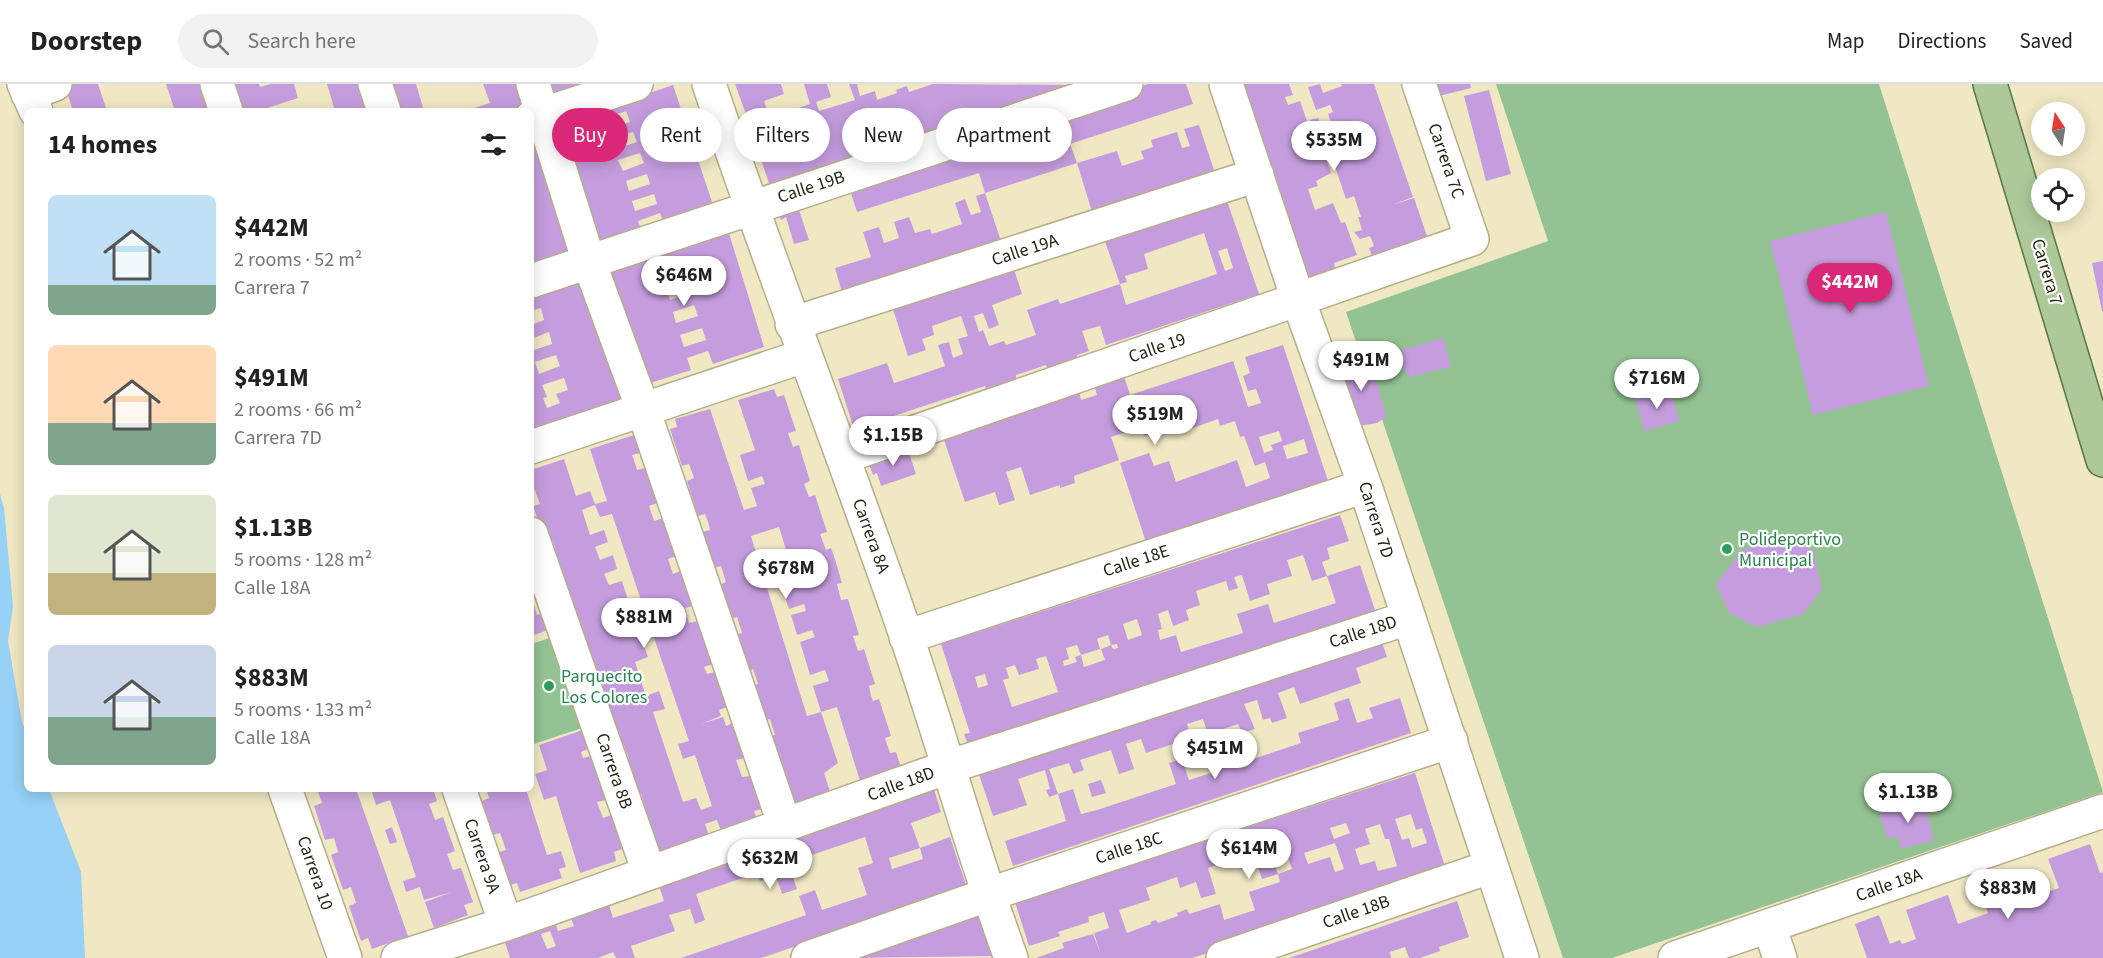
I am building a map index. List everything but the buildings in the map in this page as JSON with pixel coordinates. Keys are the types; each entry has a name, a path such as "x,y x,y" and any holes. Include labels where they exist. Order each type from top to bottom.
{"main road":[{"name":"Carrera 7","path":"1990,84 2103,460"}],"street":[{"path":"217,84 225,108"},
{"path":"375,84 383,108"},
{"path":"636,84 535,106 644,412 785,826"},
{"name":"Carrera 8A","path":"709,84 750,207 843,457 906,637 987,895 1011,958"},
{"name":"Calle 19B","path":"534,280 1126,84"},
{"name":"Carrera 7D","path":"1226,84 1298,299 1365,486 1522,958"},
{"name":"Carrera 7C","path":"1419,84 1472,239"},
{"name":"Calle 19A","path":"792,324 1257,175"},
{"name":"Calle 19","path":"843,457 1472,239"},
{"path":"534,446 644,412 804,356"},
{"name":"Calle 18E","path":"906,637 1365,486"},
{"name":"Carrera 8B","path":"534,543 649,872"},
{"name":"Calle 18D","path":"398,958 479,946 506,924 649,872 948,767 1408,618"},
{"name":"Calle 18C","path":"808,958 987,895 1451,741"},
{"name":"Carrera 10","path":"286,792 345,958"},
{"name":"Carrera 9A","path":"460,792 506,924"},
{"name":"Calle 18A","path":"1675,958 2103,811"},
{"name":"Calle 18B","path":"1222,958 1490,867"},
{"path":"1770,926 1780,958"}],"green space":[{"name":"Polideportivo Municipal","path":"1496,84 1879,84 2103,792 1612,958 1563,958 1346,312 1548,241"},
{"name":"Parquecito Los Colores","path":"550,638 582,728 534,744 534,643"}],"water":[{"path":"0,494 4,508 13,606 8,641 24,727 24,792 50,792 81,872 85,958 0,958"}],"place":[{"name":"Polideportivo Municipal","path":"1727,549"},
{"name":"Parquecito Los Colores","path":"549,686"}]}
